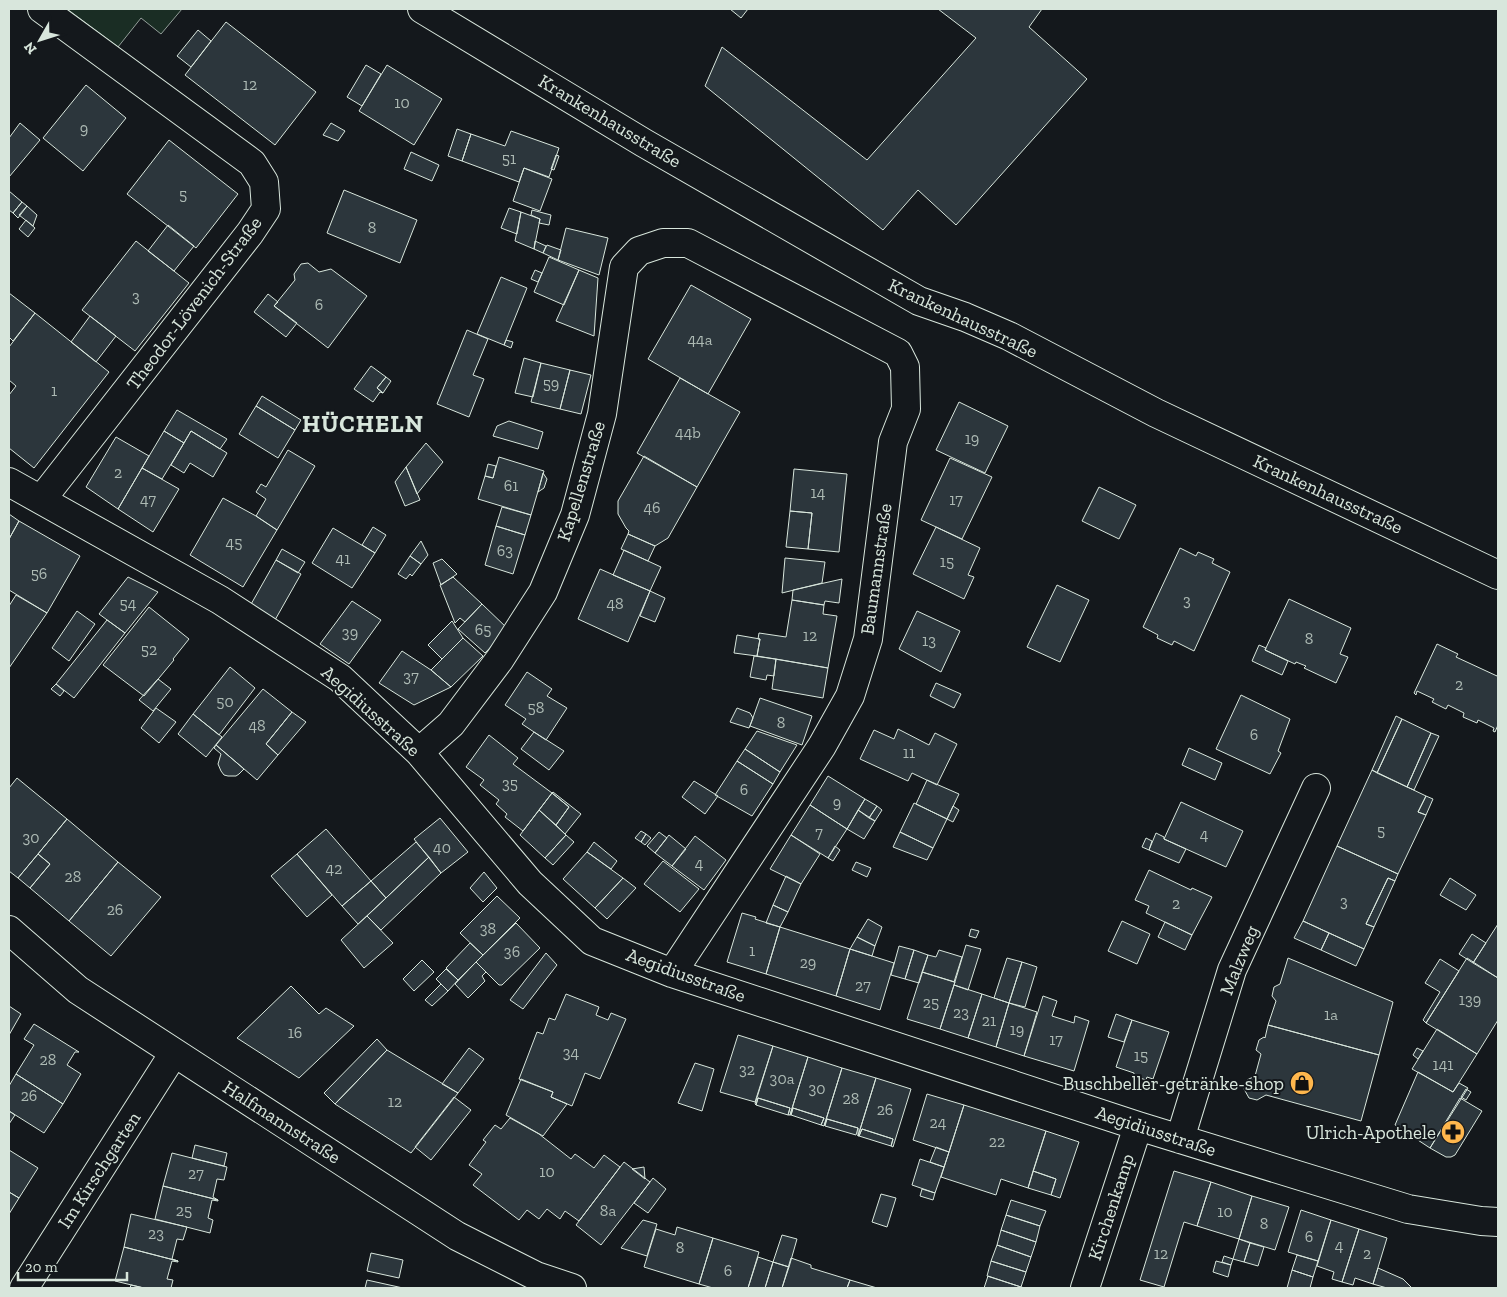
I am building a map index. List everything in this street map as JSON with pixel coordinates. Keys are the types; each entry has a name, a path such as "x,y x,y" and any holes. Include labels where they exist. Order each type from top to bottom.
{"street":[{"name":"Theodor-Lövenich-Straße","path":"42,9 252,163 264,182 266,209 250,233 42,500"},
{"name":"Krankenhausstraße","path":"422,9 644,143 919,301 965,317 1009,336 1156,413 1498,575"},
{"name":"Kapellenstraße","path":"419,752 451,724 500,659 547,584 575,516 602,414 624,267 639,251 664,243 688,243"},
{"name":"Baumannstraße","path":"672,973 822,746 850,696 868,639 892,442 906,409 905,367 898,353 688,243"},
{"name":"Aegidiusstraße","path":"9,482 220,600 340,678 419,752 530,883 592,941 672,973 1138,1126 1408,1208 1481,1221 1498,1222"},
{"name":"Malzweg","path":"1180,1139 1232,970 1316,788"},
{"name":"Halfmannstraße","path":"9,930 78,990 457,1236 532,1282 572,1288"},
{"name":"Im Kirschgarten","path":"24,1288 174,1053"},
{"name":"Kirchenkamp","path":"1085,1288 1138,1126"}],"green space":[{"path":"67,9 182,9 161,34 141,18 118,47"}],"building":[{"path":"730,9 748,9 741,18"},
{"path":"938,9 1042,9 1029,27 1087,79 956,225 918,190 883,230 705,86 722,47 867,160 976,38"},
{"path":"226,22 316,92 275,145 185,75"},
{"path":"198,30 211,41 191,67 177,56"},
{"path":"366,65 381,74 362,106 347,97"},
{"path":"387,65 442,99 414,145 359,111"},
{"path":"86,85 126,118 83,171 43,138"},
{"path":"20,123 40,140 9,177 9,138"},
{"path":"331,123 345,131 338,141 323,135"},
{"path":"457,129 471,134 462,161 448,156"},
{"path":"511,131 559,148 549,177 524,168 519,182 462,161 471,134 505,146"},
{"path":"169,140 238,194 196,248 127,194"},
{"path":"411,152 439,165 432,181 404,169"},
{"path":"556,155 559,156 554,170 551,169"},
{"path":"524,168 552,179 540,211 513,201"},
{"path":"344,190 417,220 400,263 327,233"},
{"path":"9,191 22,202 13,213 9,210"},
{"path":"22,202 27,206 18,218 13,213"},
{"path":"27,206 37,215 33,226 19,215"},
{"path":"509,208 521,212 517,234 501,228"},
{"path":"532,210 551,215 549,225 539,223 540,219 531,215"},
{"path":"521,212 540,219 534,249 515,241"},
{"path":"26,220 35,228 28,237 19,229"},
{"path":"168,225 194,246 174,271 148,251"},
{"path":"566,228 608,238 599,275 558,260"},
{"path":"136,241 189,283 135,351 82,310"},
{"path":"535,241 546,246 543,253 534,249"},
{"path":"547,245 561,250 558,260 543,253"},
{"path":"549,257 579,270 564,305 534,292"},
{"path":"308,263 319,272 331,269 367,296 328,348 274,306 295,280 294,274 301,264"},
{"path":"535,270 542,273 538,282 531,279"},
{"path":"579,270 598,278 594,336 556,321"},
{"path":"501,277 527,288 504,345 477,334"},
{"path":"691,285 751,319 708,394 648,359"},
{"path":"9,293 35,313 13,341 9,337"},
{"path":"268,294 278,302 274,306 297,323 286,337 254,312"},
{"path":"35,313 109,372 34,468 9,448 9,395 16,386 9,380 9,347"},
{"path":"90,316 116,336 96,362 71,342"},
{"path":"467,330 488,339 473,375 484,379 469,417 437,404"},
{"path":"506,340 513,342 511,348 504,345"},
{"path":"524,358 541,363 533,397 515,393"},
{"path":"541,363 570,370 560,409 531,402"},
{"path":"371,366 386,377 377,388 383,393 380,392 373,402 354,389"},
{"path":"570,370 591,375 581,414 560,409"},
{"path":"386,377 391,381 383,393 377,388"},
{"path":"680,378 740,412 697,487 637,453"},
{"path":"262,396 301,420 295,430 256,406"},
{"path":"959,402 1008,426 985,473 936,450"},
{"path":"256,406 295,430 278,458 239,434"},
{"path":"177,410 227,439 220,449 191,431 184,443 164,431"},
{"path":"509,421 543,432 538,449 493,436 497,426"},
{"path":"164,431 184,443 162,479 142,468"},
{"path":"191,431 227,453 213,477 190,463 184,473 171,465"},
{"path":"116,437 149,456 118,509 86,487"},
{"path":"426,443 443,462 417,494 406,467"},
{"path":"288,450 315,466 277,530 256,516 266,499 256,492 261,484 266,487"},
{"path":"644,456 697,487 668,538 655,546 628,534 629,531 618,514 618,501"},
{"path":"499,457 544,471 531,515 478,499 485,476 493,478"},
{"path":"950,458 992,477 962,539 921,520"},
{"path":"488,464 496,466 493,478 485,476"},
{"path":"406,467 420,500 405,506 395,482"},
{"path":"142,468 179,489 153,532 118,509"},
{"path":"794,469 847,474 839,552 808,549 812,513 790,511"},
{"path":"543,473 547,479 544,488 538,492"},
{"path":"1099,487 1136,505 1119,539 1082,521"},
{"path":"223,498 277,530 243,587 190,555"},
{"path":"502,507 531,515 525,535 496,526"},
{"path":"790,511 812,513 808,549 786,547"},
{"path":"9,514 19,521 9,539"},
{"path":"19,521 80,556 47,613 9,590 9,539"},
{"path":"496,526 525,535 513,574 485,565"},
{"path":"373,527 386,535 375,553 362,545"},
{"path":"936,527 980,548 968,575 974,577 964,599 913,574"},
{"path":"333,528 375,553 352,588 312,563"},
{"path":"628,534 655,546 648,561 621,549"},
{"path":"421,541 428,555 421,564 410,556"},
{"path":"1180,548 1196,556 1198,552 1214,559 1212,563 1230,572 1194,651 1174,641 1172,645 1157,638 1158,635 1143,627"},
{"path":"282,549 305,562 298,573 276,560"},
{"path":"624,550 661,567 650,591 613,575"},
{"path":"410,556 421,564 412,576 410,574 406,579 398,574"},
{"path":"785,558 825,562 822,583 782,593"},
{"path":"442,559 457,574 441,585 433,563"},
{"path":"276,560 301,574 275,620 250,606"},
{"path":"600,569 650,591 628,642 578,619"},
{"path":"128,577 158,592 125,633 99,614"},
{"path":"453,577 482,604 465,622 460,618 455,623 440,585"},
{"path":"842,579 839,603 825,601 824,605 792,600 793,590"},
{"path":"1057,585 1089,600 1060,662 1027,647"},
{"path":"650,591 665,598 655,622 640,616"},
{"path":"16,595 47,613 9,668 9,606"},
{"path":"1289,599 1351,628 1340,654 1348,657 1336,683 1304,668 1306,666 1296,662 1295,664 1265,650"},
{"path":"792,600 824,605 823,614 837,616 828,668 757,656 760,639 758,639 759,633 786,637"},
{"path":"352,601 381,620 349,664 320,644"},
{"path":"482,604 508,629 485,653 458,629"},
{"path":"149,607 189,639 144,696 103,665"},
{"path":"77,611 95,624 69,661 52,648"},
{"path":"917,611 960,631 941,672 899,649"},
{"path":"107,620 125,633 74,698 56,684"},
{"path":"452,621 463,638 442,659 428,645"},
{"path":"737,635 760,639 757,656 734,653"},
{"path":"463,638 483,656 451,687 431,670"},
{"path":"1437,644 1458,654 1456,657 1497,676 1498,673 1498,725 1495,732 1493,731 1494,728 1478,720 1477,723 1463,717 1464,713 1448,705 1446,709 1432,702 1434,699 1417,691 1416,695 1414,693"},
{"path":"1259,645 1288,661 1282,675 1252,661"},
{"path":"402,651 431,670 451,687 414,705 379,683"},
{"path":"754,656 776,659 774,676 767,675 766,680 750,677"},
{"path":"776,659 828,668 823,698 772,689"},
{"path":"230,667 255,688 219,735 193,714"},
{"path":"527,672 552,689 547,696 567,708 546,740 522,724 526,719 505,705"},
{"path":"158,679 171,689 153,711 139,700"},
{"path":"936,683 961,694 954,708 930,696"},
{"path":"56,684 64,691 60,696 51,689"},
{"path":"263,689 292,712 266,744 278,755 257,780 216,745"},
{"path":"1241,695 1290,719 1278,751 1281,753 1270,774 1216,749"},
{"path":"760,698 812,716 802,745 750,726"},
{"path":"156,708 176,722 159,743 141,728"},
{"path":"737,708 750,713 753,718 749,728 730,722"},
{"path":"292,712 306,722 278,755 266,744"},
{"path":"193,714 222,737 206,757 178,734"},
{"path":"1396,716 1402,719 1377,773 1372,770"},
{"path":"1402,719 1431,733 1407,787 1377,773"},
{"path":"898,729 929,745 935,733 957,744 937,785 912,773 908,781 860,759 874,730 894,739"},
{"path":"757,731 797,745 780,772 745,749"},
{"path":"534,732 564,751 549,770 521,749"},
{"path":"1431,733 1439,736 1414,790 1407,787"},
{"path":"489,735 518,758 513,764 552,793 523,831 505,817 507,814 496,804 499,800 480,785 484,780 466,767"},
{"path":"216,745 244,769 239,774 236,776 224,775 218,764 221,754 214,748"},
{"path":"1189,748 1222,763 1215,780 1182,765"},
{"path":"745,749 780,772 773,784 737,761"},
{"path":"737,761 773,784 752,816 715,795"},
{"path":"1372,770 1426,796 1418,812 1426,815 1398,874 1337,846"},
{"path":"828,776 865,799 847,829 810,805"},
{"path":"17,778 67,819 18,878 9,871 9,788"},
{"path":"927,780 959,794 947,819 916,804"},
{"path":"694,781 718,796 705,814 682,797"},
{"path":"553,792 581,814 565,834 556,825 569,807"},
{"path":"552,793 569,807 556,825 539,810"},
{"path":"1426,796 1433,799 1426,815 1418,812"},
{"path":"865,799 877,806 869,818 858,810"},
{"path":"1181,802 1243,831 1226,867 1164,839"},
{"path":"914,803 947,819 933,848 900,832"},
{"path":"810,805 847,829 828,858 791,835"},
{"path":"877,806 882,810 875,821 869,818"},
{"path":"953,806 959,810 953,822 947,819"},
{"path":"539,810 566,835 545,858 520,835"},
{"path":"858,810 875,821 864,839 847,829"},
{"path":"440,818 468,852 441,873 414,839"},
{"path":"67,819 118,862 69,921 30,888 50,864 38,854"},
{"path":"326,829 371,881 342,906 297,854"},
{"path":"641,831 646,834 641,842 635,838"},
{"path":"659,832 667,838 655,853 647,846"},
{"path":"900,832 933,848 927,860 893,847"},
{"path":"1156,833 1164,837 1164,839 1186,849 1179,863 1149,850"},
{"path":"646,834 651,838 645,845 641,842"},
{"path":"566,835 574,842 553,865 545,858"},
{"path":"669,835 686,849 672,866 655,853"},
{"path":"791,835 820,854 801,884 770,869"},
{"path":"695,836 726,860 704,890 672,866"},
{"path":"1146,838 1152,841 1149,850 1142,847"},
{"path":"416,842 429,857 386,898 371,881"},
{"path":"594,842 617,861 611,869 587,852"},
{"path":"835,846 840,850 833,861 828,858"},
{"path":"1337,846 1398,874 1395,881 1388,878 1366,924 1374,927 1364,949 1303,921"},
{"path":"587,852 623,878 595,908 563,879"},
{"path":"38,854 50,864 30,888 18,878"},
{"path":"297,854 332,895 307,917 271,876"},
{"path":"429,857 441,873 381,930 367,916"},
{"path":"663,861 699,889 680,912 644,884"},
{"path":"118,862 161,897 111,956 69,921"},
{"path":"856,862 871,868 867,877 852,870"},
{"path":"1149,870 1191,890 1192,888 1212,897 1192,935 1146,913 1149,906 1135,900"},
{"path":"484,872 497,888 483,902 470,888"},
{"path":"786,876 801,884 788,912 773,905"},
{"path":"623,878 636,888 607,919 595,908"},
{"path":"1388,878 1395,881 1374,927 1366,924"},
{"path":"1450,878 1476,895 1466,910 1440,895"},
{"path":"371,881 386,898 358,924 342,906"},
{"path":"497,896 520,918 483,955 460,933"},
{"path":"773,905 788,912 780,927 766,923"},
{"path":"742,913 780,927 766,974 727,962"},
{"path":"367,916 393,943 364,968 341,940"},
{"path":"868,919 882,927 875,946 857,937"},
{"path":"1122,921 1150,934 1137,964 1108,951"},
{"path":"1303,921 1329,933 1321,950 1294,938"},
{"path":"1165,922 1192,935 1185,950 1158,937"},
{"path":"516,923 540,948 502,985 499,985 476,962"},
{"path":"1498,924 1498,978 1473,963"},
{"path":"780,927 850,949 836,996 766,974"},
{"path":"971,929 979,931 976,938 969,936"},
{"path":"1329,933 1364,949 1356,966 1321,950"},
{"path":"1472,934 1486,943 1473,963 1459,954"},
{"path":"857,937 875,946 872,956 850,949"},
{"path":"470,943 483,955 458,980 446,968"},
{"path":"966,945 981,949 968,990 954,985"},
{"path":"899,946 914,950 905,979 891,975"},
{"path":"850,949 894,963 880,1010 836,996"},
{"path":"914,950 928,955 919,983 905,979"},
{"path":"939,950 962,957 954,982 922,972 928,955 936,957"},
{"path":"546,953 557,965 523,1009 510,1000"},
{"path":"1007,958 1022,962 1009,1003 994,998"},
{"path":"1288,958 1393,1002 1379,1055 1268,1025 1276,1001 1272,996 1274,987 1280,984"},
{"path":"1467,958 1498,978 1498,1020 1477,1054 1426,1023"},
{"path":"1440,959 1459,971 1426,1023 1423,1020 1440,992 1425,983"},
{"path":"422,960 434,972 414,991 403,979"},
{"path":"476,962 486,972 482,976 485,981 468,998 455,984"},
{"path":"1022,962 1037,967 1025,1007 1009,1003"},
{"path":"446,969 458,980 448,991 436,979"},
{"path":"922,972 955,982 940,1029 907,1019"},
{"path":"441,984 448,991 432,1006 425,1000"},
{"path":"954,985 982,994 968,1038 940,1029"},
{"path":"291,986 319,1014 326,1008 354,1026 299,1078 237,1038"},
{"path":"566,994 599,1007 596,1015 608,1020 611,1013 626,1019 600,1079 585,1073 572,1106 551,1097 553,1092 519,1079 537,1032 543,1034 549,1018 555,1020"},
{"path":"982,994 1009,1003 996,1047 968,1038"},
{"path":"1043,996 1057,1001 1052,1016 1074,1023 1075,1016 1089,1021 1074,1071 1024,1056"},
{"path":"1009,1003 1037,1012 1024,1056 996,1047"},
{"path":"9,1006 21,1014 9,1035"},
{"path":"1116,1014 1132,1020 1124,1042 1108,1037"},
{"path":"1132,1020 1169,1032 1153,1079 1147,1077 1146,1080 1134,1076 1134,1073 1116,1067"},
{"path":"34,1024 79,1052 75,1052 67,1065 81,1074 63,1104 16,1074 34,1045 24,1039"},
{"path":"1268,1025 1379,1055 1361,1121 1266,1095 1257,1100 1249,1098 1244,1089 1247,1080 1255,1076 1261,1054 1256,1050 1259,1040 1265,1038"},
{"path":"1437,1029 1477,1054 1453,1092 1412,1069"},
{"path":"738,1035 773,1046 755,1102 720,1092"},
{"path":"377,1039 387,1050 335,1104 324,1093"},
{"path":"773,1046 808,1057 790,1115 788,1115 790,1108 758,1098 755,1104"},
{"path":"469,1048 484,1059 458,1093 442,1084"},
{"path":"1417,1048 1423,1051 1418,1059 1413,1055"},
{"path":"387,1050 458,1093 411,1153 335,1104"},
{"path":"808,1057 842,1068 824,1126 821,1125 824,1118 793,1108 790,1115"},
{"path":"695,1063 714,1069 702,1111 678,1103"},
{"path":"842,1068 876,1078 858,1136 858,1128 827,1119 824,1126"},
{"path":"1418,1072 1453,1092 1459,1083 1468,1088 1430,1148 1395,1125"},
{"path":"16,1074 63,1104 44,1133 9,1111 9,1086"},
{"path":"876,1078 911,1089 893,1147 891,1146 893,1139 862,1129 858,1136"},
{"path":"521,1079 553,1092 551,1097 567,1104 543,1136 506,1115"},
{"path":"1466,1089 1471,1092 1466,1100 1461,1097"},
{"path":"927,1094 964,1105 949,1152 913,1140"},
{"path":"454,1097 471,1110 431,1160 415,1147"},
{"path":"758,1098 790,1108 788,1115 756,1105"},
{"path":"1460,1098 1482,1111 1455,1155 1446,1157 1430,1148"},
{"path":"964,1105 1046,1131 1028,1188 1001,1179 996,1195 941,1177"},
{"path":"793,1108 824,1118 821,1125 791,1115"},
{"path":"9,1111 15,1115 9,1124"},
{"path":"510,1118 539,1134 571,1159 575,1154 594,1168 604,1155 620,1167 579,1221 565,1211 560,1219 547,1209 539,1219 527,1210 519,1220 473,1185 482,1174 469,1165 486,1142 483,1140 495,1125 501,1129"},
{"path":"827,1119 858,1128 856,1135 825,1126"},
{"path":"862,1129 893,1139 891,1146 859,1136"},
{"path":"1046,1131 1079,1142 1060,1198 1051,1195 1056,1179 1033,1171"},
{"path":"195,1145 227,1153 224,1166 192,1158"},
{"path":"936,1147 949,1152 944,1167 930,1162"},
{"path":"9,1150 38,1168 19,1198 9,1192"},
{"path":"172,1153 227,1167 224,1180 217,1179 213,1197 218,1200 163,1186"},
{"path":"920,1159 944,1167 935,1193 912,1185"},
{"path":"624,1162 650,1182 601,1245 576,1225"},
{"path":"644,1167 645,1179 632,1169"},
{"path":"1033,1171 1056,1179 1051,1195 1028,1188"},
{"path":"1174,1171 1211,1182 1197,1226 1184,1222 1164,1287 1140,1280"},
{"path":"653,1178 666,1189 648,1213 634,1203"},
{"path":"1211,1182 1252,1196 1239,1239 1197,1226"},
{"path":"163,1186 218,1200 212,1200 208,1218 213,1220 210,1233 155,1219"},
{"path":"922,1189 935,1193 933,1200 920,1196"},
{"path":"9,1192 19,1198 9,1214"},
{"path":"881,1194 896,1198 887,1227 872,1222"},
{"path":"1252,1196 1289,1207 1275,1250 1239,1239"},
{"path":"1011,1200 1046,1211 1040,1226 1006,1215"},
{"path":"1301,1210 1331,1220 1318,1261 1288,1252"},
{"path":"131,1214 187,1227 183,1240 177,1239 172,1259 178,1261 124,1247"},
{"path":"1006,1215 1040,1226 1036,1242 1001,1230"},
{"path":"643,1220 657,1224 647,1256 621,1248"},
{"path":"1331,1220 1359,1229 1342,1282 1332,1279 1334,1272 1317,1266"},
{"path":"677,1227 713,1238 699,1284 644,1267 656,1229 675,1235"},
{"path":"1359,1229 1387,1238 1373,1284 1355,1278 1353,1285 1342,1282"},
{"path":"1001,1230 1036,1242 1031,1257 997,1245"},
{"path":"782,1235 797,1239 789,1267 773,1262"},
{"path":"713,1238 759,1252 748,1288 713,1288 699,1284"},
{"path":"1239,1239 1250,1243 1244,1262 1233,1259"},
{"path":"1250,1243 1264,1247 1258,1266 1244,1262"},
{"path":"997,1245 1031,1257 1026,1272 991,1261"},
{"path":"124,1247 178,1261 172,1261 167,1279 173,1280 171,1288 144,1288 115,1281"},
{"path":"371,1253 403,1260 399,1278 367,1271"},
{"path":"1297,1255 1318,1261 1313,1277 1292,1270"},
{"path":"1224,1256 1233,1259 1231,1265 1222,1262"},
{"path":"758,1257 773,1262 765,1288 748,1288"},
{"path":"791,1258 811,1265 811,1268 850,1280 847,1288 782,1288"},
{"path":"991,1261 1026,1272 1021,1287 987,1276"},
{"path":"1216,1261 1231,1265 1228,1277 1213,1272"},
{"path":"773,1262 789,1267 782,1288 765,1288"},
{"path":"1378,1268 1403,1279 1412,1288 1387,1288 1373,1284"},
{"path":"1292,1270 1313,1277 1310,1288 1287,1288"},
{"path":"988,1276 1021,1287 1025,1288 984,1288"},
{"path":"367,1280 403,1288 365,1288"},
{"path":"850,1280 877,1288 847,1288"},
{"path":"131,1285 144,1288 130,1288"}],"place":[{"name":"Buschbeller-getränke-shop","path":"1302,1083"},
{"name":"Ulrich-Apothele","path":"1453,1132"}],"district":[{"name":"HÜCHELN","path":"363,423"}]}
